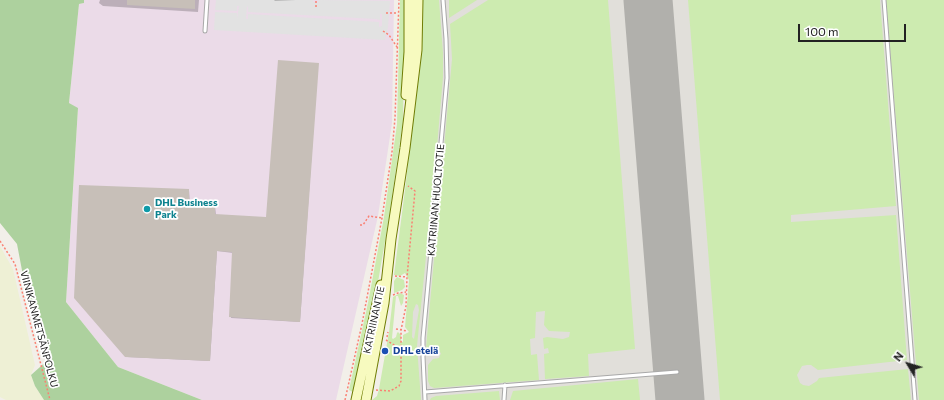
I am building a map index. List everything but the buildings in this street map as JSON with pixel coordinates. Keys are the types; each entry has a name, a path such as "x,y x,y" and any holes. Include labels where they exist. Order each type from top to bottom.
{"main road":[{"name":"KATRIINANTIE","path":"405,148 409,52 409,0"},
{"name":"KATRIINANTIE","path":"366,400 384,303 391,239 405,148 417,50 418,0"},
{"name":"KATRIINANTIE","path":"356,400 391,239"}],"lane":[{"path":"205,31 207,0"},
{"name":"KATRIINAN HUOLTOTIE","path":"426,400 422,356 423,338 447,78 443,0"},
{"path":"884,0 915,400"},
{"path":"425,392 677,372"},
{"path":"504,400 505,385"}],"path":[{"path":"316,0 316,7"},
{"path":"345,400 362,324 382,218 395,118 399,0"},
{"path":"386,13 398,13"},
{"path":"383,31 390,36 397,47"},
{"path":"376,390 390,391 399,386 401,381 402,330 406,306 407,277 415,191 405,184"},
{"path":"360,225 363,225 369,216 382,218"},
{"name":"VIINIKANMETSÄNPOLKU","path":"0,241 15,264 50,400"},
{"path":"393,276 407,277"},
{"path":"391,296 406,292"},
{"path":"396,329 407,331"},
{"path":"386,340 394,345 396,349 402,348"}],"shaded area":[{"path":"84,0 394,0 392,123 378,216 336,400 202,400 118,367 66,302 78,109 69,103 79,4 84,3"},
{"path":"216,0 313,0 313,2 318,3 319,0 390,1 388,27 385,40 214,30 215,12 237,13 237,19 239,6 237,6 237,11 215,10","holes":["247,6 248,12 380,20 380,14 382,14 382,26 379,27 379,22 248,14 248,19 246,19"]},
{"path":"434,0 944,0 944,400 413,400 410,307"}],"green space":[{"path":"0,0 84,0 84,3 79,4 69,103 78,108 66,302 118,367 202,400 44,400 35,386 31,375 49,359 28,302 17,244 0,223"},
{"path":"400,0 405,0 403,121 378,282 353,392 349,390 368,303 384,217 397,124"},
{"path":"422,0 439,0 443,53 443,77 417,346 421,400 372,400 377,396 379,389 389,332 393,297 400,293 404,295 403,303 401,306 398,296 396,296 392,338 393,339 396,337 398,332 401,335 401,341 403,342 403,335 409,332 405,327 409,280 405,273 400,276 394,275 406,182 419,49","holes":["416,304 418,305 419,310 414,339 412,337 413,312"]},
{"path":"449,0 477,0 449,18"},
{"path":"488,0 608,0 635,349 588,354 589,376 545,379 544,354 549,353 548,348 544,349 543,338 563,339 569,337 570,332 549,331 544,325 545,311 536,312 535,338 530,339 531,355 537,354 539,380 434,388 430,386 428,381 428,365 433,359 439,358 441,353 429,351 426,348 452,59 450,24"},
{"path":"688,0 880,0 896,206 791,215 791,222 896,215 907,360 818,370 811,365 807,365 802,366 797,375 800,383 809,386 819,378 908,369 911,400 720,400"},
{"path":"886,0 944,0 944,400 919,400"},
{"path":"0,246 13,269 35,365 31,375 35,386 44,400 6,400 0,397"},
{"path":"397,277 404,280 405,287 394,293 394,281"},
{"path":"638,379 640,400 510,400 513,391"},
{"path":"499,391 500,400 430,400 436,396"}],"runway":[{"path":"648,0 680,400"}],"place":[{"name":"DHL Business Park","path":"147,209"},
{"name":"DHL etelä","path":"385,351"}]}
